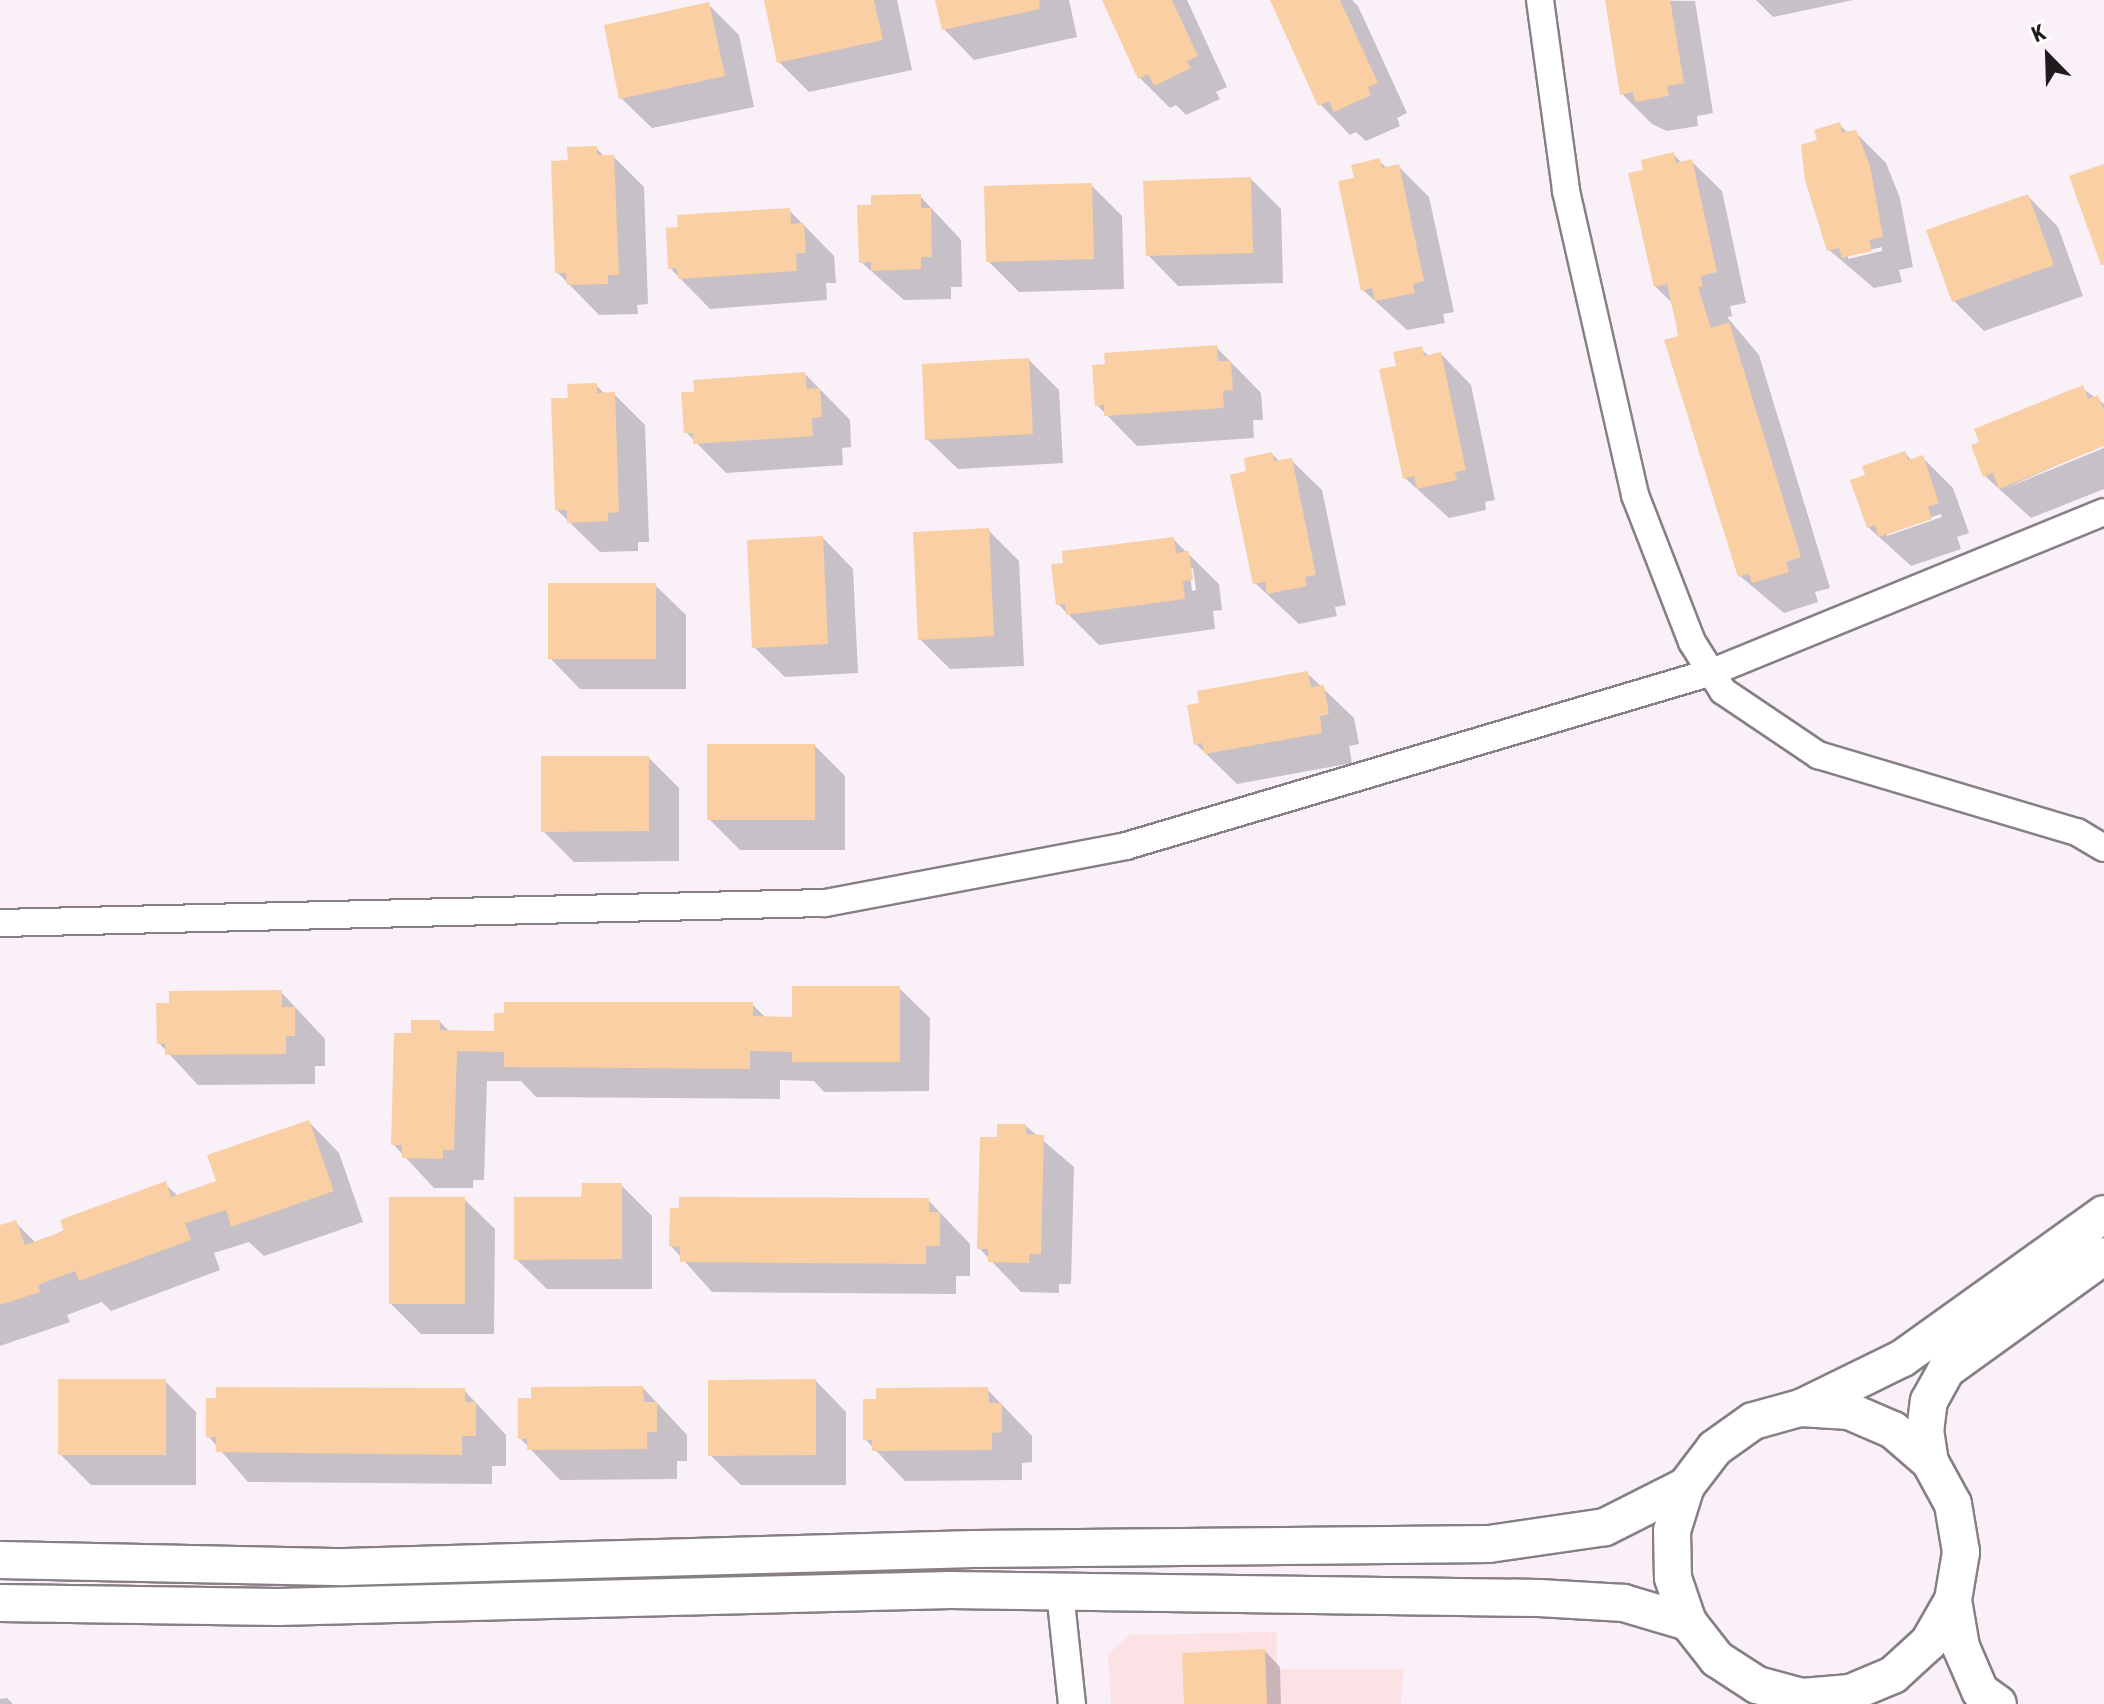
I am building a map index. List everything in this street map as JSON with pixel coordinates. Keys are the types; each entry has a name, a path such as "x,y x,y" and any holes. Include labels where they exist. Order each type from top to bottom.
{"street":[{"path":"1540,0 1566,191 1635,495 1692,642 1723,691 1818,755 2077,832 2104,848"},
{"path":"0,923 825,903 1126,846 1712,672 2104,512"},
{"path":"1953,1600 1929,1642 1893,1675 1850,1693 1812,1700 1757,1685 1730,1668 1688,1622 1673,1578 1672,1531 1686,1486 1715,1448 1753,1421 1800,1408 1903,1358 2104,1214"},
{"path":"1998,1704 1980,1691 1961,1647 1953,1600 1961,1552 1953,1504 1930,1462 1925,1432 1929,1401 1946,1370 2104,1256"},
{"path":"1800,1408 1849,1411 1893,1430 1930,1462"},
{"path":"0,1560 345,1567 974,1549 1489,1544 1605,1527 1686,1486"},
{"path":"0,1603 278,1607 1060,1592 1539,1598 1624,1603 1688,1622"},
{"path":"1060,1592 1072,1704"}],"shaded area":[{"path":"1277,1632 1277,1669 1404,1669 1401,1704 1111,1704 1108,1654 1130,1635"}],"building":[{"path":"764,0 874,0 883,40 777,63"},
{"path":"935,0 1039,0 1040,9 942,30"},
{"path":"1102,0 1172,0 1198,56 1187,61 1191,68 1154,86 1148,74 1138,79"},
{"path":"1270,0 1340,0 1378,83 1368,87 1371,95 1334,112 1329,101 1318,106"},
{"path":"1605,0 1670,0 1684,83 1667,86 1669,96 1635,102 1633,92 1620,95"},
{"path":"709,2 725,76 619,99 604,25"},
{"path":"1840,122 1842,132 1856,130 1870,166 1883,237 1869,240 1872,251 1842,258 1839,248 1827,251 1805,180 1801,145 1817,140 1814,130"},
{"path":"597,146 597,155 614,155 619,275 608,275 608,284 567,285 566,273 555,273 551,161 568,160 567,147"},
{"path":"1674,152 1676,163 1692,159 1717,272 1701,276 1703,286 1698,287 1711,328 1729,322 1801,557 1786,562 1789,572 1752,583 1749,574 1738,577 1664,340 1678,336 1676,324 1667,284 1654,287 1628,173 1643,170 1641,160"},
{"path":"1380,158 1382,168 1399,164 1424,281 1413,284 1415,293 1375,301 1372,288 1361,291 1338,181 1354,178 1351,165"},
{"path":"2104,164 2104,265 2101,265 2069,176"},
{"path":"1251,177 1253,253 1146,256 1143,181"},
{"path":"1092,183 1094,259 986,262 984,186"},
{"path":"921,194 921,208 931,208 932,257 921,257 921,269 871,271 871,262 859,263 857,205 871,205 871,195"},
{"path":"2028,194 2054,265 1952,302 1926,230"},
{"path":"790,208 791,224 804,223 806,253 796,253 797,271 678,279 677,268 668,269 666,228 678,227 677,215"},
{"path":"1217,345 1218,361 1231,361 1233,390 1223,391 1224,408 1104,416 1104,405 1095,406 1092,365 1105,364 1104,353"},
{"path":"1422,346 1424,356 1441,352 1466,470 1455,472 1457,480 1417,489 1414,476 1403,479 1379,369 1396,366 1393,352"},
{"path":"1029,358 1033,434 925,440 922,364"},
{"path":"805,372 807,389 820,388 822,417 812,418 813,436 693,444 693,433 684,433 681,392 694,392 693,380"},
{"path":"597,383 597,393 615,392 619,512 608,513 608,521 567,523 567,510 555,510 551,398 568,398 567,384"},
{"path":"2083,385 2088,399 2098,395 2104,410 2104,446 1999,489 1993,473 1983,477 1971,445 1979,442 1974,429"},
{"path":"1905,451 1908,460 1923,455 1939,503 1928,507 1932,519 1879,537 1875,525 1867,528 1850,480 1865,475 1862,466"},
{"path":"1272,452 1274,461 1292,458 1316,575 1305,577 1307,586 1267,594 1265,582 1253,584 1230,475 1246,471 1244,458"},
{"path":"989,528 994,636 918,640 913,532"},
{"path":"823,536 828,644 752,648 747,540"},
{"path":"1174,537 1176,553 1189,551 1193,580 1183,581 1185,599 1066,615 1065,604 1056,605 1051,564 1063,563 1062,551"},
{"path":"548,583 656,583 656,659 548,659"},
{"path":"1308,671 1311,687 1324,685 1329,714 1320,716 1322,733 1204,754 1202,743 1194,745 1187,705 1199,703 1197,691"},
{"path":"707,744 815,744 815,820 707,820"},
{"path":"541,756 649,756 649,831 541,832"},
{"path":"792,986 900,986 900,1062 792,1062 792,1052 750,1051 750,1069 504,1067 504,1052 457,1051 454,1150 443,1150 443,1159 402,1158 402,1145 391,1145 394,1033 411,1033 411,1020 440,1020 440,1030 494,1031 494,1013 504,1013 504,1002 753,1002 753,1016 792,1017"},
{"path":"282,990 282,1007 295,1007 295,1036 286,1036 286,1054 165,1055 165,1044 157,1044 156,1003 169,1003 169,991"},
{"path":"309,1120 334,1191 231,1227 226,1210 185,1223 191,1240 79,1281 75,1271 38,1285 40,1292 0,1305 0,1225 16,1220 25,1245 64,1231 60,1220 166,1181 171,1197 216,1181 207,1155"},
{"path":"997,1124 1026,1124 1026,1134 1044,1135 1041,1254 1029,1254 1029,1263 988,1262 988,1249 977,1249 980,1137 997,1137"},
{"path":"582,1183 622,1183 622,1259 514,1260 514,1197 581,1197"},
{"path":"389,1197 465,1197 465,1304 389,1304"},
{"path":"679,1197 929,1198 929,1212 940,1212 940,1246 926,1246 926,1264 680,1262 680,1247 669,1246 670,1208 679,1208"},
{"path":"58,1379 166,1379 166,1455 58,1455"},
{"path":"816,1379 816,1455 708,1456 708,1380"},
{"path":"643,1386 644,1402 657,1402 657,1432 647,1432 647,1449 527,1450 527,1439 518,1439 518,1398 531,1398 531,1387"},
{"path":"216,1387 465,1388 465,1402 476,1402 476,1436 462,1436 462,1455 216,1452 216,1437 206,1437 206,1398 216,1398"},
{"path":"988,1387 989,1403 1002,1403 1002,1432 992,1433 992,1450 872,1451 872,1440 863,1440 863,1399 876,1399 876,1388"},
{"path":"1265,1649 1267,1704 1184,1704 1182,1653"}]}
